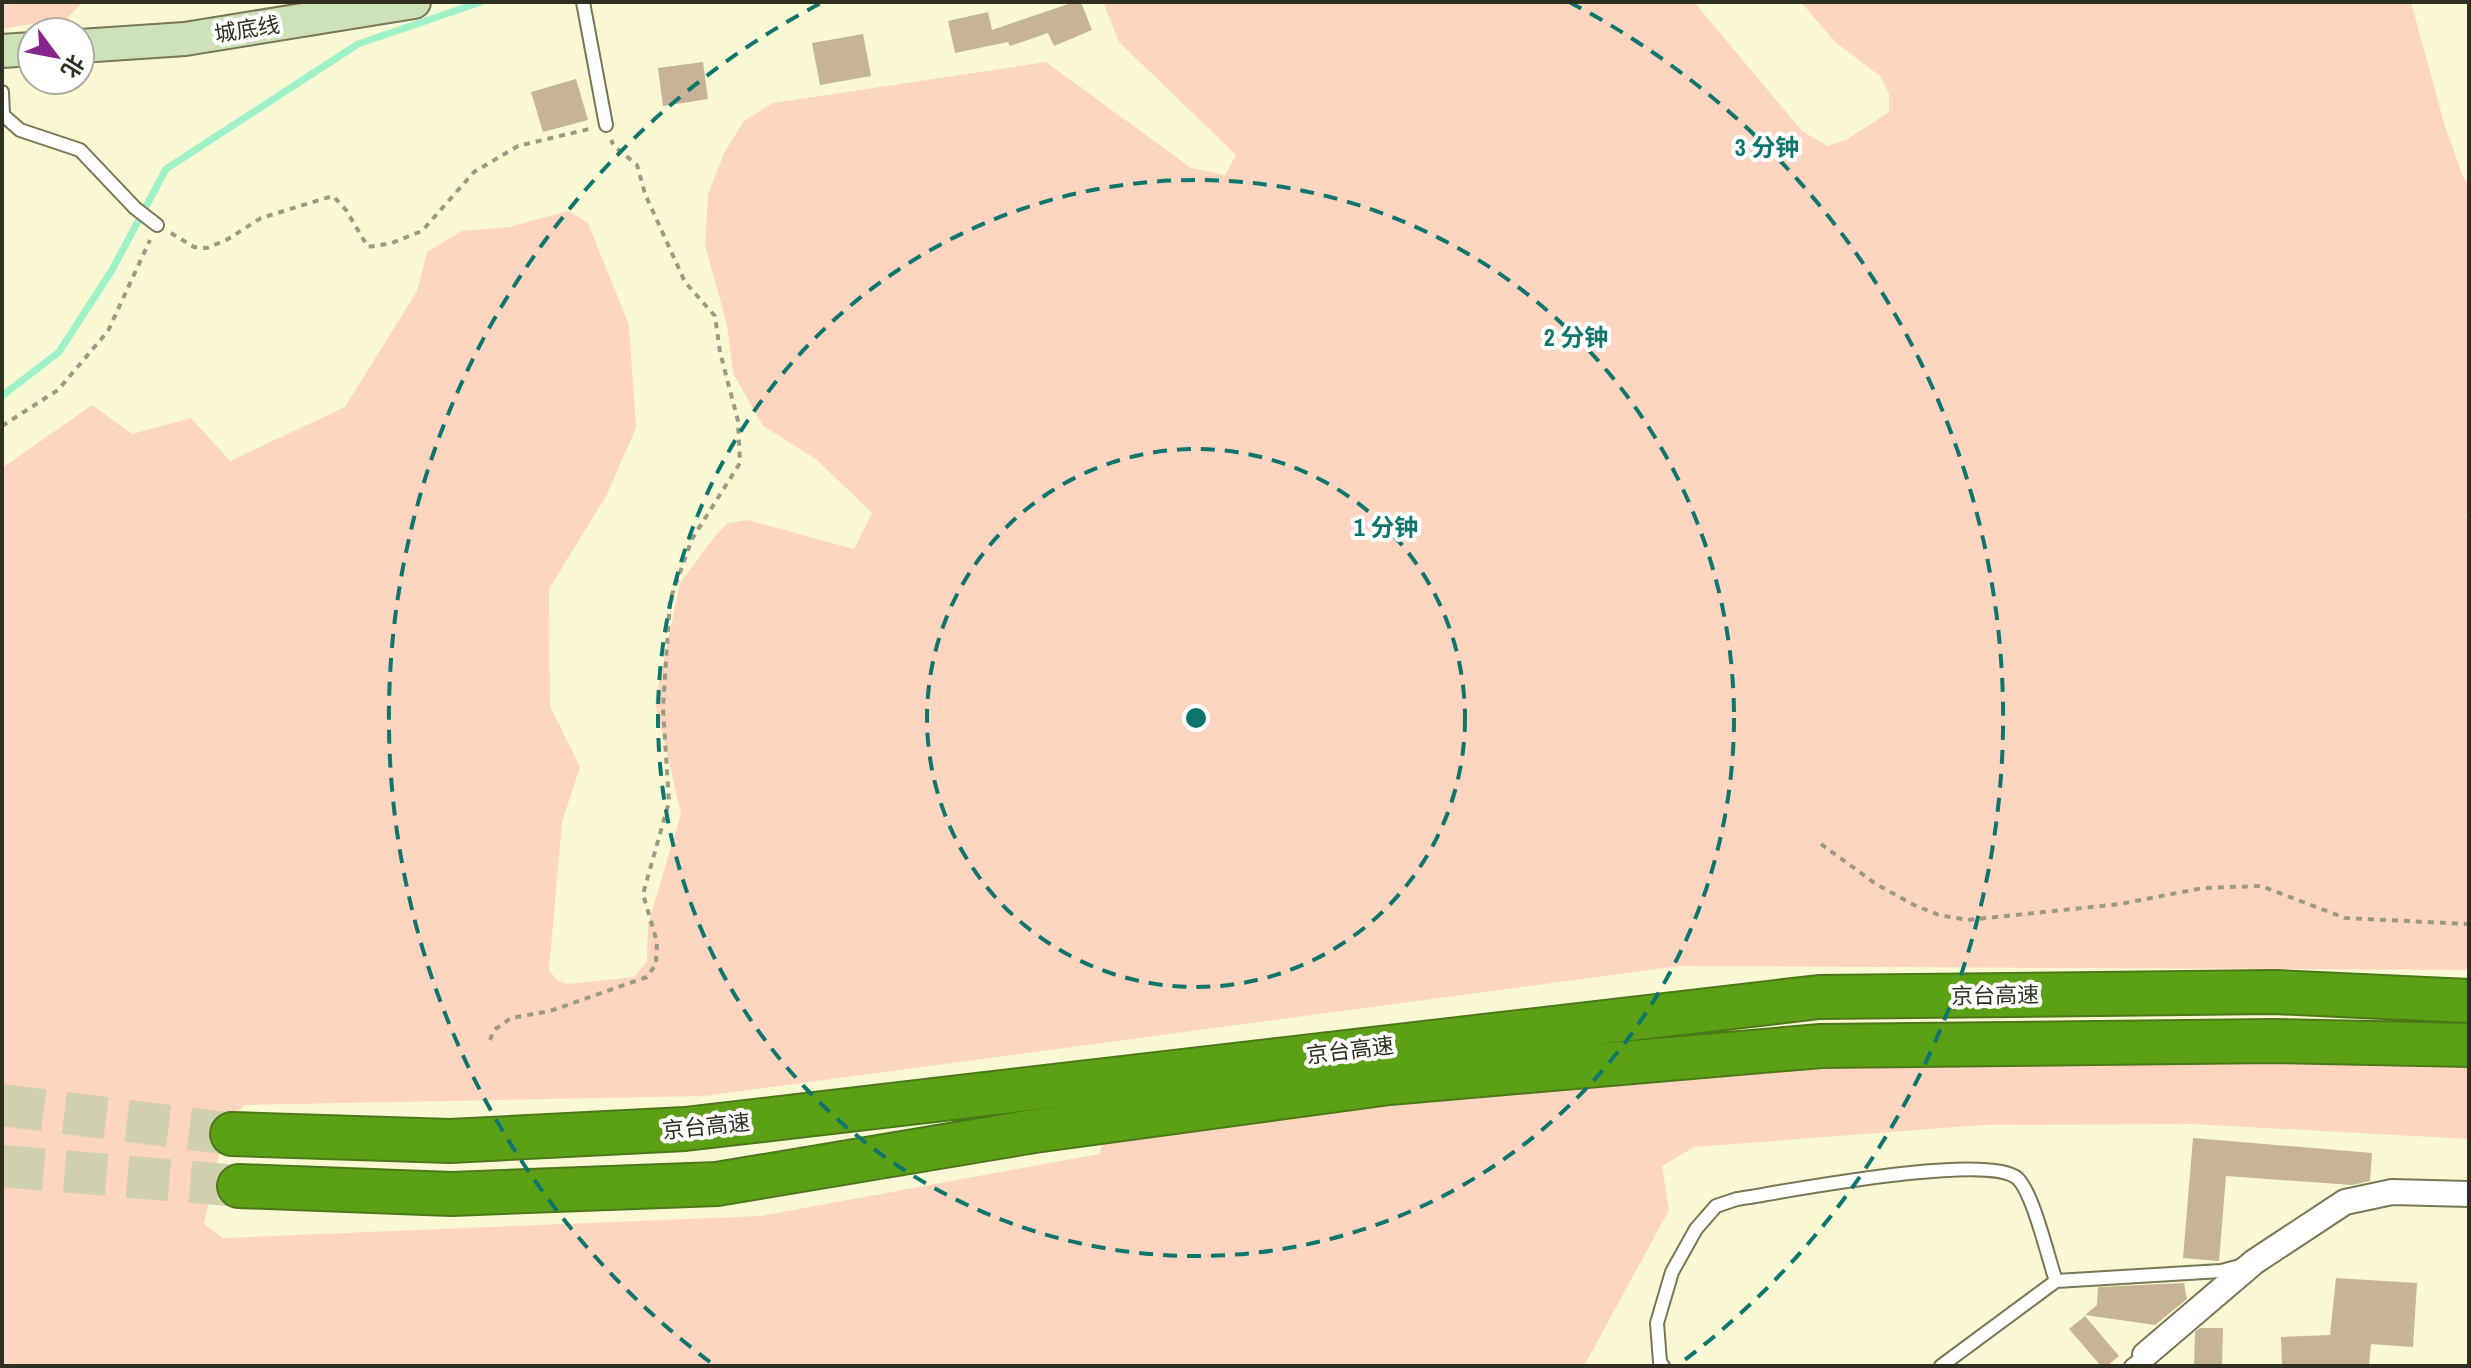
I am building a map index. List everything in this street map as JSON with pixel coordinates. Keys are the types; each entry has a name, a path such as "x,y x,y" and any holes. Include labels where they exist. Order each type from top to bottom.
{"highway":[{"name":"京台高速","path":"232,1134 450,1141 685,1129 1819,997 2274,992 2469,1001"},
{"name":"京台高速","path":"239,1186 451,1194 717,1184 1034,1131 1389,1083 1821,1046 2273,1041 2469,1045"}],"main road":[{"name":"城底线","path":"96,45 185,39 414,2"}],"street":[{"path":"2138,1361 2254,1262 2345,1202 2392,1192 2469,1194"}],"lane":[{"path":"583,2 606,125"},
{"path":"2,92 3,115 20,130 80,150 135,208 157,225"},
{"path":"1663,1366 1660,1362 1657,1323 1672,1272 1696,1229 1716,1206 1737,1199 1919,1172 1991,1169 2011,1174 2025,1188 2056,1281"},
{"path":"1941,1366 2056,1281 2221,1271 2254,1262"}],"path":[{"path":"2,426 58,390 108,331 157,225 194,247 207,248 261,218 333,196 346,210 368,247 377,247 422,231 474,172 518,146 606,125 614,146 637,165 645,194 685,282 715,316 720,352 738,421 740,463 692,539 670,600 663,708 669,802 643,894 657,942 656,964 647,977 550,1011 511,1018 494,1030 490,1040"},
{"path":"1821,844 1876,884 1914,905 1939,915 1968,920 2120,904 2203,888 2261,886 2345,918 2469,924"}],"shaded area":[{"path":"2,2 83,2 69,16 16,16 16,27 2,29"},
{"path":"1103,2 1694,2 1802,131 1828,146 1846,140 1889,112 1889,94 1880,76 1835,42 1801,2 2411,2 2444,123 2463,177 2469,184 2469,508 2466,516 2469,529 2469,970 1679,966 704,1096 245,1105 226,1121 204,1224 223,1238 761,1216 1099,1154 1107,1131 1493,1088 2003,1059 2469,1060 2469,1139 2193,1124 1982,1125 1694,1147 1662,1166 1669,1210 1584,1366 2,1366 2,468 92,405 132,434 191,418 230,461 345,407 417,291 427,252 462,231 509,227 568,211 588,223 629,325 636,428 606,496 549,589 550,706 580,767 562,822 549,970 557,980 568,984 634,977 647,961 648,924 681,814 655,702 680,583 728,523 747,520 854,549 872,513 816,459 763,426 733,373 727,325 705,245 708,194 725,151 744,121 773,103 1046,62 1191,168 1225,175 1236,155 1119,42"}],"building":[{"path":"1081,2 1092,30 1054,46 1048,33 1010,46 1008,42 955,53 948,21 988,12 992,30"},
{"path":"863,34 871,76 820,85 812,43"},
{"path":"703,62 708,99 663,106 658,68"},
{"path":"576,79 588,120 543,132 531,92"},
{"path":"2193,1138 2372,1153 2370,1181 2352,1185 2226,1176 2219,1261 2183,1258"},
{"path":"2336,1278 2417,1283 2413,1347 2371,1344 2369,1366 2282,1366 2281,1337 2330,1335"},
{"path":"2184,1283 2187,1299 2155,1325 2085,1315 2097,1305 2098,1287"},
{"path":"2085,1316 2119,1356 2107,1366 2101,1366 2069,1329"},
{"path":"2200,1328 2223,1328 2222,1366 2194,1366 2195,1332"}],"waterway":[{"path":"2,396 59,352 112,270 166,169 358,44 481,2"}],"tunnel":[{"path":"2,1105 232,1134"},
{"path":"2,1166 239,1186"}]}
